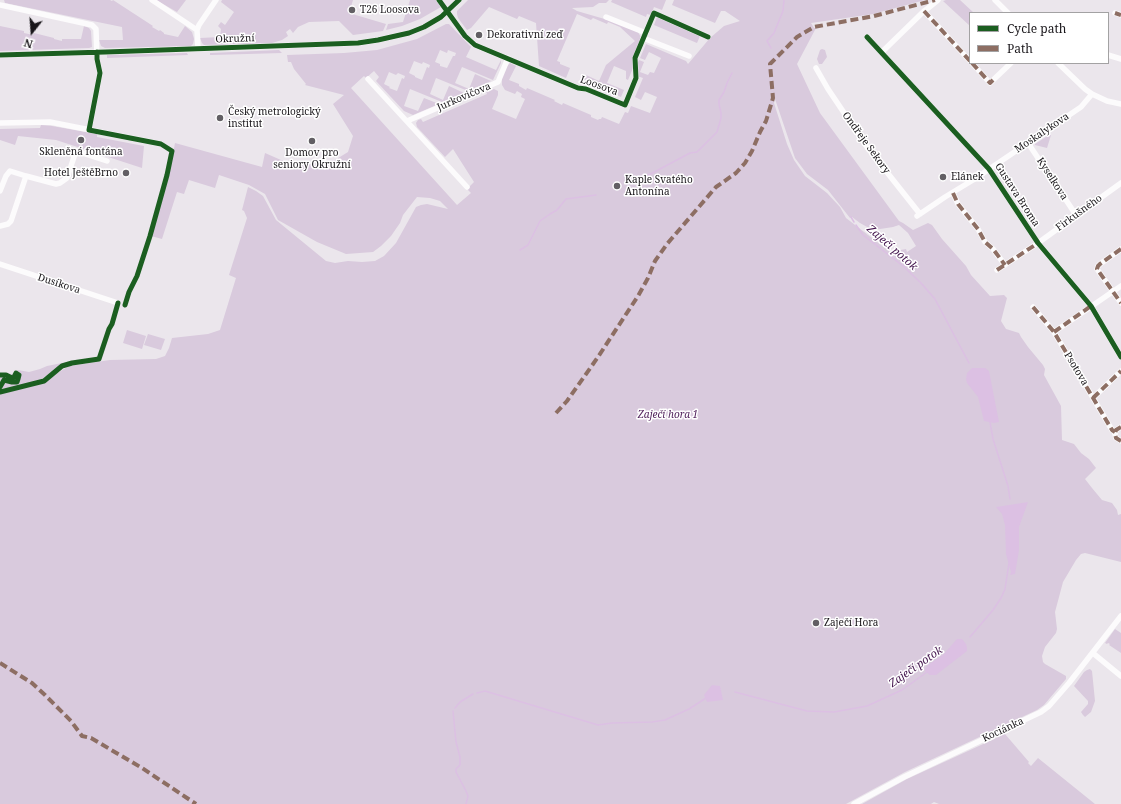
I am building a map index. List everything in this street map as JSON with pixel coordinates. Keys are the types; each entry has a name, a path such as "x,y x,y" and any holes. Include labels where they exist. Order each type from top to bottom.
{"street":[{"path":"152,0 197,30"},
{"path":"198,49 197,30 216,0"},
{"name":"Loosova","path":"439,0 465,36 475,45 578,88 586,89 625,105 636,78 635,58 654,13 708,37"},
{"name":"Okružní","path":"0,55 337,44 378,40 409,33 437,19 460,0"},
{"path":"882,52 924,11 938,0"},
{"path":"995,0 1007,12"},
{"path":"0,5 92,25 96,29 97,58 100,73 89,130"},
{"path":"924,11 969,60"},
{"path":"1115,13 1121,15"},
{"path":"606,17 689,56"},
{"name":"Gustava Broma","path":"867,37 989,169 1038,243 1091,306 1121,357"},
{"path":"1109,55 1121,59"},
{"name":"Jurkovičova","path":"407,121 498,82 508,58"},
{"path":"973,64 990,83 1010,64"},
{"path":"1059,64 1092,94 1108,101 1121,104"},
{"name":"Ondřeje Sekory","path":"816,68 828,89 867,147 919,215"},
{"path":"368,79 467,187"},
{"name":"Moskalykova","path":"989,169 1081,107 1092,94"},
{"path":"0,123 50,122 161,144"},
{"name":"Kyselkova","path":"1028,143 1076,215"},
{"path":"0,191 6,176 10,171 56,184 60,183 67,178 76,151 107,161"},
{"name":"Gustava Broma","path":"919,215 989,169"},
{"path":"0,226 8,224 11,221 26,176"},
{"name":"Firkušného","path":"1038,243 1121,183"},
{"path":"953,193 958,204 978,229 985,242 993,249 1005,265"},
{"path":"998,270 1038,243"},
{"path":"1121,249 1098,266 1097,269 1121,303"},
{"name":"Dusíkova","path":"0,264 118,303"},
{"path":"1054,332 1121,286"},
{"name":"Psotova","path":"1033,307 1054,332 1112,430 1115,432 1116,438 1121,441"},
{"path":"1093,398 1121,371"},
{"path":"1115,432 1121,427"},
{"name":"Kociánka","path":"854,804 922,767 1041,712 1049,706 1069,683 1121,616"},
{"path":"1093,653 1121,676"}],"green space":[{"path":"4,0 113,0 164,34 178,37 185,26 192,32 194,39 193,44 191,46 105,48 101,46 99,40 123,40 122,27 5,3"},
{"path":"156,0 186,0 177,12"},
{"path":"222,0 353,0 349,13 386,24 383,31 353,35 339,21 309,22 298,27 293,33 290,29 286,32 288,36 282,40 272,43 204,45 200,38 220,37 221,29 218,26 221,22 225,25 234,12 221,2"},
{"path":"410,0 436,0 441,7 420,19 386,30 388,24 403,22"},
{"path":"468,0 609,0 606,3 599,3 593,7 572,8 638,32 641,37 633,68 628,80 626,79 626,71 614,66 607,83 624,90 621,97 583,81 586,75 599,81 606,65 635,41 620,27 608,22 607,24 593,18 591,20 577,14 557,61 560,62 560,64 570,68 566,78 539,66 536,23 519,16 517,19 489,7 471,28 467,30 458,18 457,11"},
{"path":"612,0 666,0 662,10 654,7 651,15 647,14 646,17 611,2"},
{"name":"Zaječí hora 1","path":"674,0 925,0 873,14 811,23 814,28 816,28 797,64 820,113 899,221 913,230 928,223 932,225 942,239 966,266 971,275 990,296 1004,295 1007,298 1001,321 1006,329 1019,333 1043,365 1045,369 1044,375 1061,406 1062,440 1074,444 1081,453 1089,459 1096,468 1085,479 1102,500 1112,503 1117,510 1118,515 1121,514 1121,562 1085,553 1081,554 1063,582 1055,612 1056,633 1045,647 1042,656 1045,664 1066,676 1066,679 1044,705 1037,710 905,772 846,804 0,804 0,394 44,381 69,366 110,360 156,359 165,356 172,338 208,334 220,330 236,278 229,275 247,218 242,210 248,187 263,196 276,220 326,261 335,263 348,261 375,261 384,256 396,243 416,207 427,204 448,209 440,201 430,198 417,197 403,215 400,223 391,236 381,246 373,252 346,254 317,242 278,220 265,194 249,185 219,175 215,188 189,180 184,194 177,192 162,239 151,236 169,175 175,143 262,167 265,153 299,166 335,160 348,152 353,136 333,104 344,95 305,85 306,84 294,69 291,62 288,62 287,55 377,50 417,39 446,24 449,24 471,47 466,57 496,70 501,60 493,80 462,67 455,83 469,89 475,74 491,81 468,91 436,78 430,94 443,100 449,86 464,93 442,102 410,89 404,106 418,111 424,98 439,104 413,115 404,111 376,81 379,77 374,71 366,78 364,76 351,88 457,205 471,193 467,189 474,182 453,149 445,157 417,127 416,123 418,120 421,119 423,122 487,94 486,91 494,89 498,91 498,95 492,109 516,119 525,99 521,97 522,94 517,91 515,94 505,90 502,85 502,78 506,67 510,63 516,66 509,80 519,84 519,86 526,90 527,88 555,100 554,101 562,105 563,103 591,115 591,117 598,120 602,117 619,124 625,112 628,113 631,106 650,113 657,97 645,92 641,100 635,97 643,78 637,76 636,66 639,60 644,62 640,72 648,75 650,72 654,73 661,58 649,52 645,60 640,58 646,44 686,61 688,64 710,38 724,26 740,21 725,11 721,11 715,23 672,5","holes":["440,50 447,53 448,50 456,53 447,68 440,66 440,64 435,62","414,61 422,64 423,62 430,65 429,68 427,67 422,80 409,73","389,72 396,75 398,73 405,76 404,79 402,78 397,91 384,84","775,99 795,158 807,174 828,190 850,218 852,217 869,228 880,229 899,225 908,233 916,246 907,252 906,249 890,252 846,218 840,207 827,193 805,176 794,160 787,144 774,103"]},
{"path":"960,0 973,12 969,12 969,25 943,1"},
{"path":"657,17 700,36 697,43 654,25"},
{"path":"0,26 62,41 62,39 81,39 84,26 89,28 91,31 92,47 0,51"},
{"path":"279,50 282,53 210,55 210,53"},
{"path":"820,50 825,50 827,57 822,64 819,64 817,59"},
{"path":"187,53 188,55 107,58 107,55"},
{"path":"41,125 97,134 97,137 144,146 142,168 56,140 18,136 15,145 0,140 0,129 40,128"},
{"path":"1051,135 1047,148 1035,145 1035,144"},
{"path":"127,330 146,336 142,349 123,343"},
{"path":"148,334 165,339 161,350 144,345"},
{"path":"67,362 40,380 0,391 0,373 12,374 18,370 29,372 47,366"},
{"path":"1115,629 1121,633 1121,653 1109,645 1110,644 1105,643"},
{"path":"1090,669 1092,671 1095,701 1091,712 1085,717 1081,712 1088,704 1088,701 1074,686 1084,672"},
{"path":"1005,734 1031,766 1038,758 1095,804 939,804 934,802 931,804 862,804 907,779"}],"shaded area":[{"path":"972,368 985,368 989,371 999,422 994,423 984,421 978,397 967,383 966,379 967,373"},
{"path":"1028,502 1019,527 1019,550 1015,574 1010,575 1011,572 1006,554 1005,525 1002,514 996,507"},
{"path":"957,639 962,639 966,644 967,651 936,675 930,675 925,671 928,665 943,655"},
{"path":"712,685 720,686 723,700 707,702 704,695"}],"waterway":[{"name":"Zaječí potok","path":"771,48 767,41 774,33 783,11 784,0"},
{"path":"628,188 633,193 643,178 690,153 697,152 717,132 721,118 719,100 732,73"},
{"path":"520,250 528,245 540,221 557,210 566,199 596,195"},
{"name":"Zaječí potok","path":"851,217 854,222"},
{"name":"Zaječí potok","path":"856,225 863,235 903,266 935,299 969,363"},
{"name":"Zaječí potok","path":"990,422 993,439 1008,486 1010,499"},
{"name":"Zaječí potok","path":"970,637 993,610 1001,598 1005,589 1009,563"},
{"name":"Zaječí potok","path":"735,692 807,711 834,712 867,706 902,690 927,672"},
{"path":"477,693 485,691 598,725 665,720 689,709 706,698"},
{"path":"455,708 460,702 473,694"},
{"path":"453,711 456,742 460,757 460,765 456,769 456,772 468,796 466,804"}],"marked path":[{"path":"556,413 567,401 598,357 638,296 655,261 667,244 716,187 736,173 745,163 766,121 773,98 770,64 797,37 814,27 874,16 935,0"},
{"path":"924,11 969,60"},
{"path":"1115,13 1121,15"},
{"path":"973,64 990,83 993,80"},
{"path":"953,193 958,204 978,229 985,242 993,249 1005,265"},
{"path":"997,270 1038,243"},
{"path":"1121,249 1100,264 1097,269 1121,303"},
{"path":"1054,332 1091,306"},
{"path":"1033,307 1054,332 1112,430 1115,432"},
{"path":"1093,398 1121,371"},
{"path":"1121,427 1116,430 1115,434 1116,438 1121,441"},
{"path":"0,663 32,683 71,721 82,736 91,738 142,768 196,804"}],"cycle path":[{"path":"439,0 465,36 475,45 578,88 586,89 625,105 636,78 635,58 654,13 708,37"},
{"path":"0,55 358,43 409,33 424,27 441,17 459,0"},
{"path":"867,37 989,169 1038,243 1091,306 1121,357"},
{"path":"97,52 100,73 89,130 161,144 172,151 150,236 137,276 129,292 125,305"},
{"path":"0,392 44,381 62,366 99,359 118,303"},
{"path":"0,375 6,375 12,378 16,373 19,375 17,382 4,380 0,387"}],"place":[{"name":"T26 Loosova","path":"352,10"},
{"name":"Dekorativní zeď","path":"479,35"},
{"name":"Český metrologický institut","path":"220,118"},
{"name":"Skleněná fontána","path":"81,140"},
{"name":"Domov pro seniory Okružní","path":"312,141"},
{"name":"Hotel JeštěBrno","path":"126,173"},
{"name":"Elánek","path":"943,177"},
{"name":"Kaple Svatého Antonína","path":"617,186"},
{"name":"Zaječí Hora","path":"816,623"}]}
